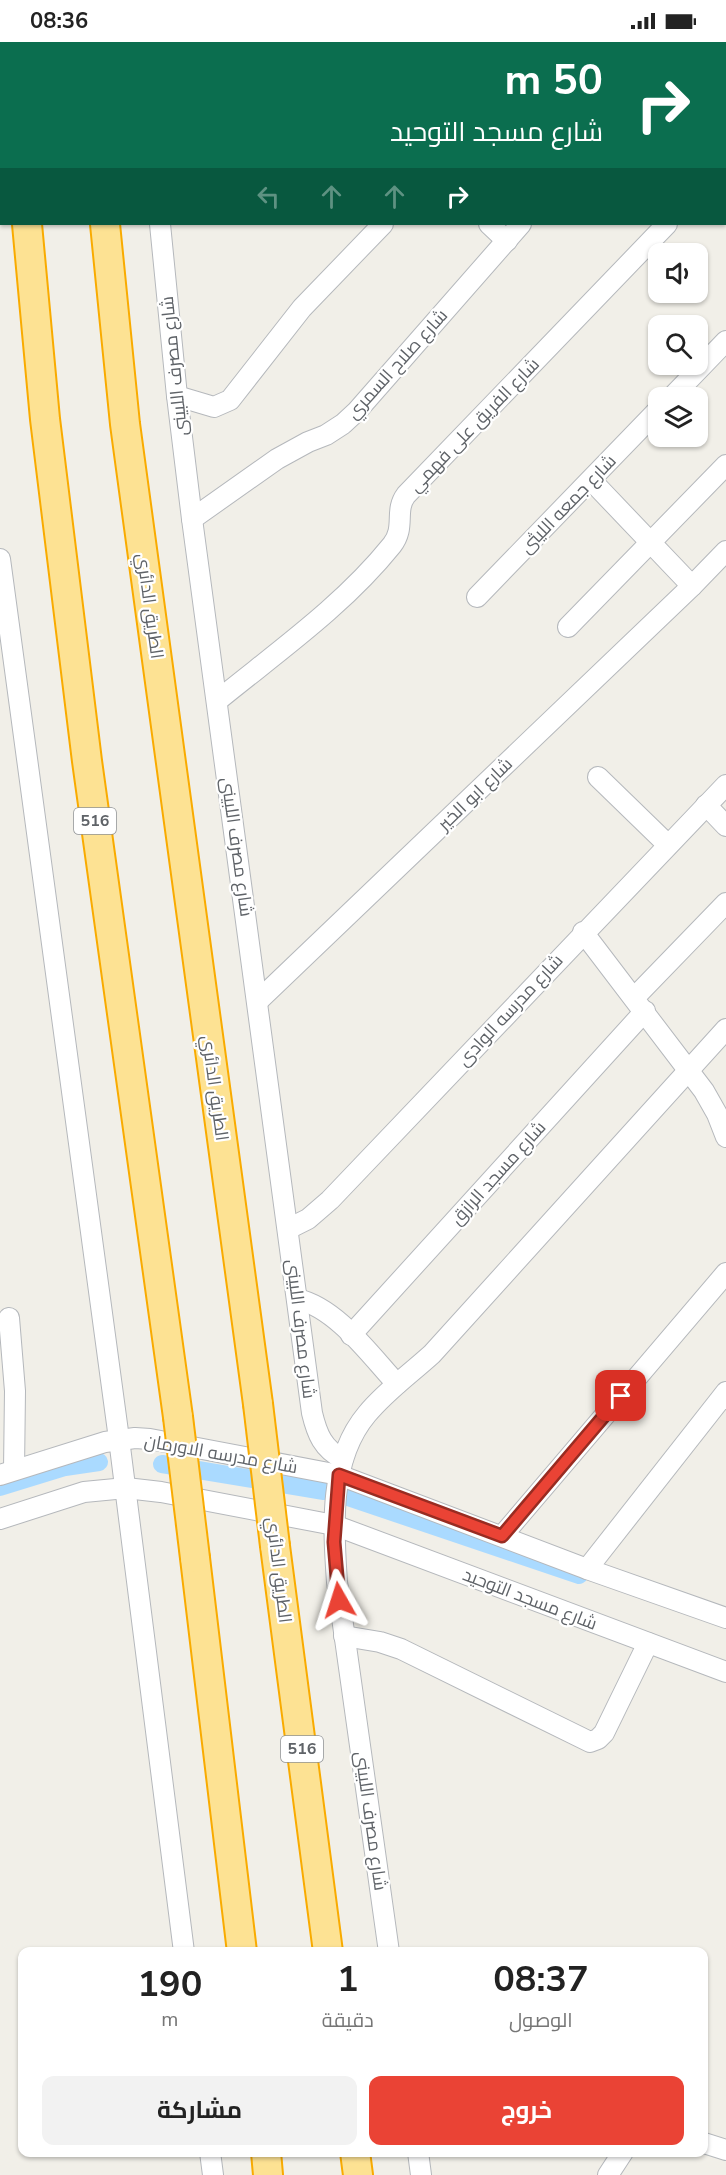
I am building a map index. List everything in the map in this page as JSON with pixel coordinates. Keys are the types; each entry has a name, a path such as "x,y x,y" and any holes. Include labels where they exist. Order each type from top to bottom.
{"highway":[{"name":"516","path":"27,225 45,419 87,761 178,1417 241,1947"},
{"name":"الطريق الدائري","path":"105,225 125,424 258,1404 327,1947"},
{"path":"266,2157 268,2175"},
{"path":"356,2157 358,2175"}],"street":[{"name":"شارع مصرف اللبينى","path":"160,225 192,519 315,1425 326,1448 341,1467 334,1525 337,1582 388,1947"},
{"path":"177,396 214,407 230,400 302,308 382,225"},
{"path":"490,225 507,241"},
{"name":"شارع صلاح السمري","path":"192,519 277,459 343,424 357,411 520,225"},
{"name":"شارع الفريق على فهمي","path":"217,701 337,604 393,544 401,526 399,510 401,501 406,495 666,225"},
{"path":"682,387 726,341"},
{"name":"شارع جمعه الليثى","path":"477,597 648,421"},
{"path":"568,627 726,465"},
{"path":"591,480 692,586"},
{"name":"شارع ابو الخير","path":"258,1001 692,586 726,550"},
{"path":"0,560 6,651 126,1488 183,1947"},
{"path":"598,777 668,845"},
{"name":"شارع مدرسه الوادى","path":"288,1229 308,1219 330,1200 726,784"},
{"path":"706,805 726,826"},
{"name":"شارع مسجد الرازق","path":"351,1335 726,903"},
{"path":"583,932 704,1091 717,1114 726,1137"},
{"path":"726,1029 432,1354 366,1415 346,1447 341,1467 502,1536 726,1618"},
{"path":"502,1536 726,1273"},
{"path":"297,1299 331,1315 397,1384"},
{"path":"7,1472 15,1391 9,1318"},
{"path":"587,1569 726,1392"},
{"name":"شارع مدرسه الاورمان","path":"7,1472 119,1439 150,1439 341,1467"},
{"path":"0,1519 84,1492 126,1488 161,1492 334,1525"},
{"name":"شارع مسجد التوحيد","path":"334,1525 726,1672"},
{"path":"344,1636 364,1638 402,1650 590,1742 598,1739 604,1733 648,1643"},
{"path":"708,2144 726,2150"},
{"path":"211,2157 213,2175"},
{"path":"419,2157 421,2175"},
{"path":"608,2175 620,2157"}],"waterway":[{"path":"0,1487 65,1467 99,1462"},
{"path":"162,1464 324,1491"},
{"path":"345,1496 579,1575"}],"route":[{"path":"339,1600 334,1542 339,1475 502,1536 621,1396"}]}
